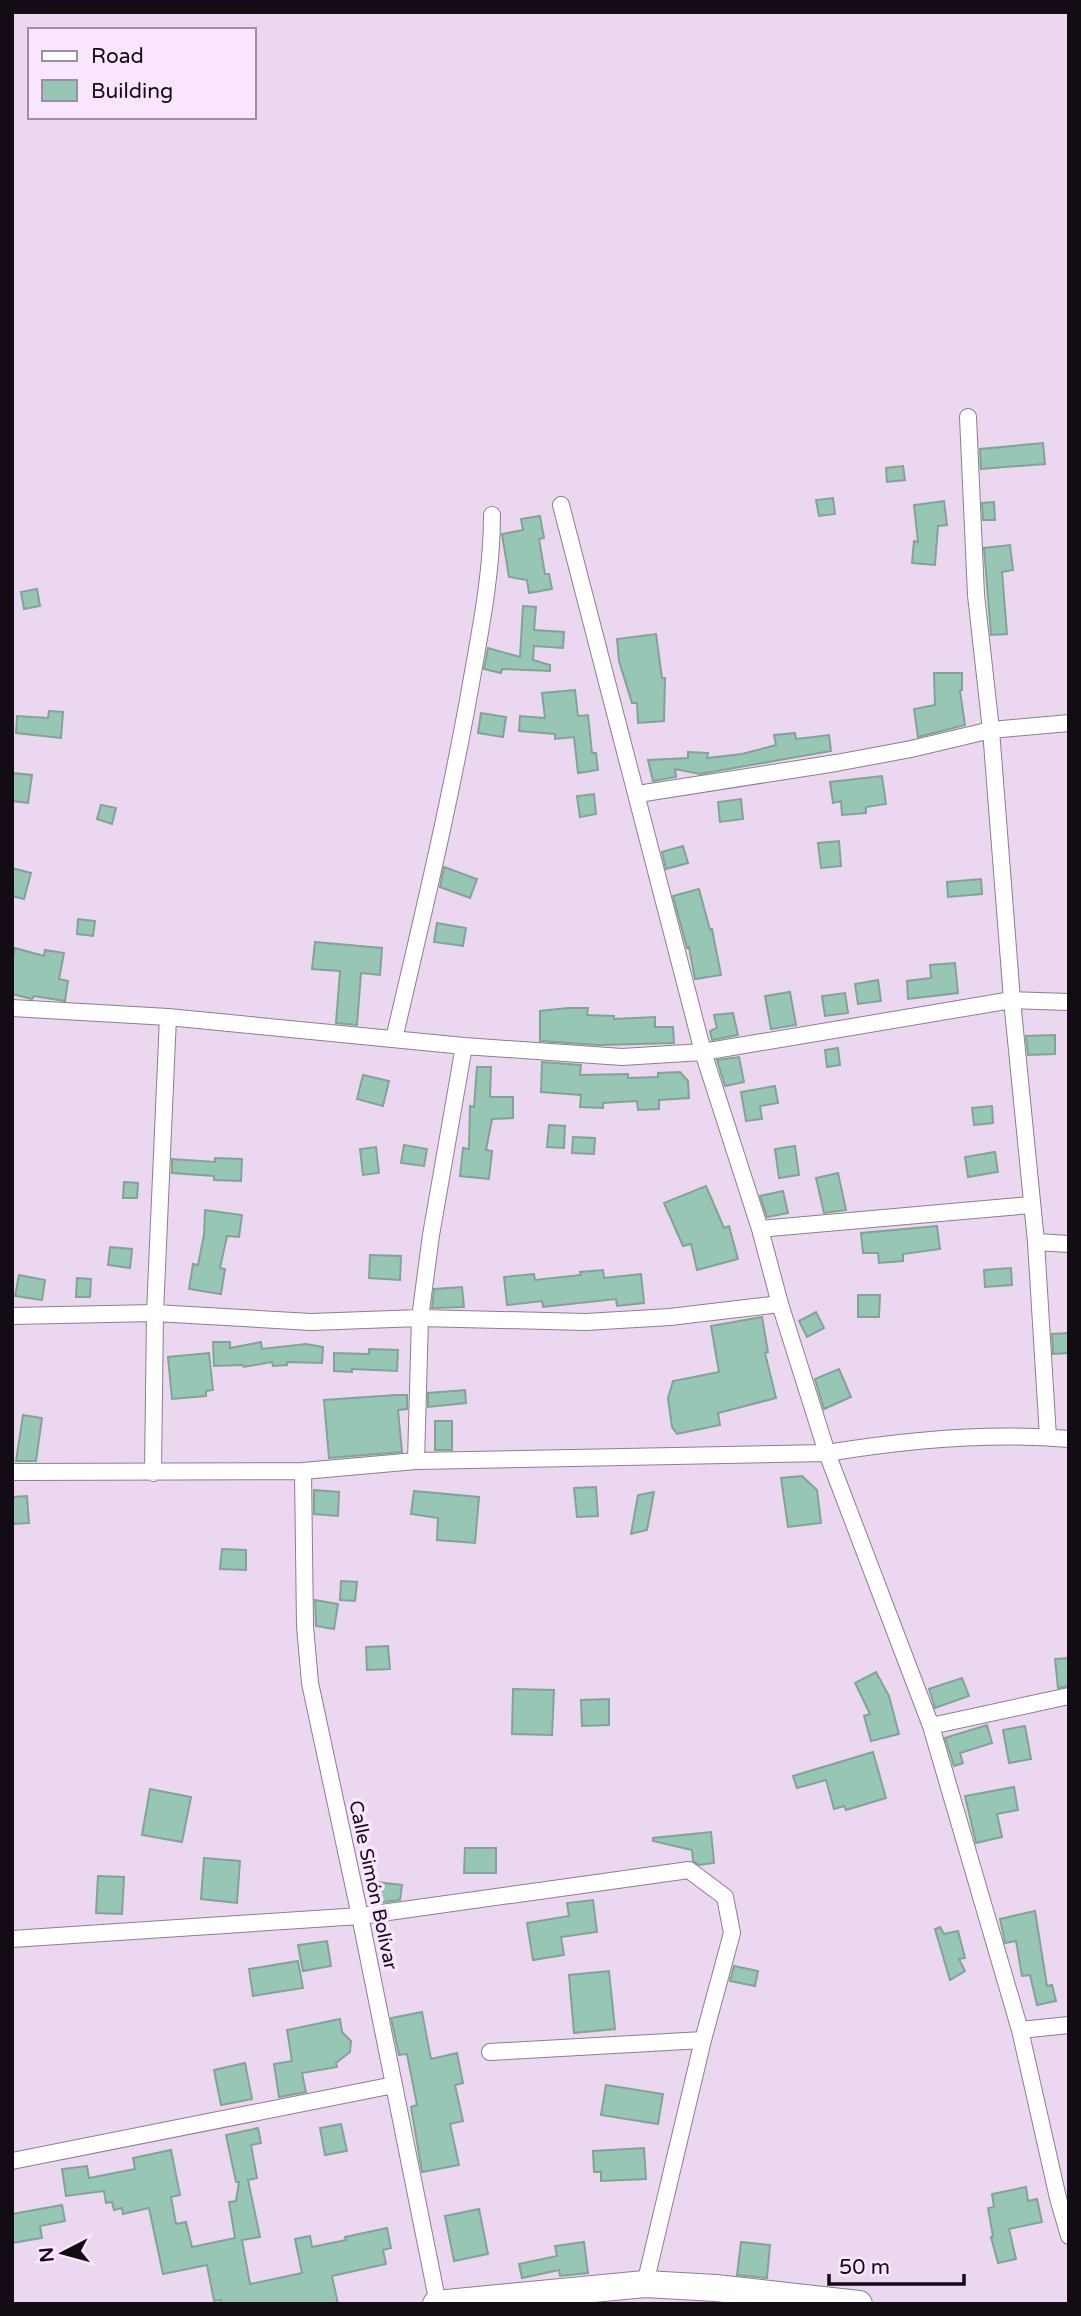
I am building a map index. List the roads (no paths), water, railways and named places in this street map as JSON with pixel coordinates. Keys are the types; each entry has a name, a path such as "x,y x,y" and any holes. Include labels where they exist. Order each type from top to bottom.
{"main road":[{"path":"437,2304 645,2284 716,2288 859,2304"}],"street":[{"path":"968,416 976,594 991,730 1012,1000 1036,1242 1048,1437"},
{"path":"561,505 703,1052 760,1229 780,1304 827,1453 931,1726 1020,2030 1068,2229"},
{"path":"394,1039 454,775 484,613 492,545 492,515"},
{"path":"638,794 836,763 991,730 1069,723"},
{"path":"12,1008 168,1017 464,1046 622,1057 703,1052 1012,1000 1069,1002"},
{"path":"153,1473 155,1313 168,1017"},
{"path":"416,1461 420,1318 431,1235 464,1046"},
{"path":"760,1229 1031,1205"},
{"path":"1036,1242 1069,1244"},
{"path":"12,1316 155,1313 311,1322 420,1318 586,1322 670,1317 780,1304"},
{"path":"12,1472 303,1471 416,1461 827,1453 887,1443 971,1438 1069,1439"},
{"name":"Calle Simón Bolívar","path":"303,1471 305,1626 310,1683 360,1916 437,2304"},
{"path":"931,1726 1069,1696"},
{"path":"12,1939 360,1916 689,1870 725,1897 732,1933 703,2040 645,2284"},
{"path":"1020,2030 1069,2025"},
{"path":"490,2052 703,2040"},
{"path":"12,2161 394,2085"}]}
